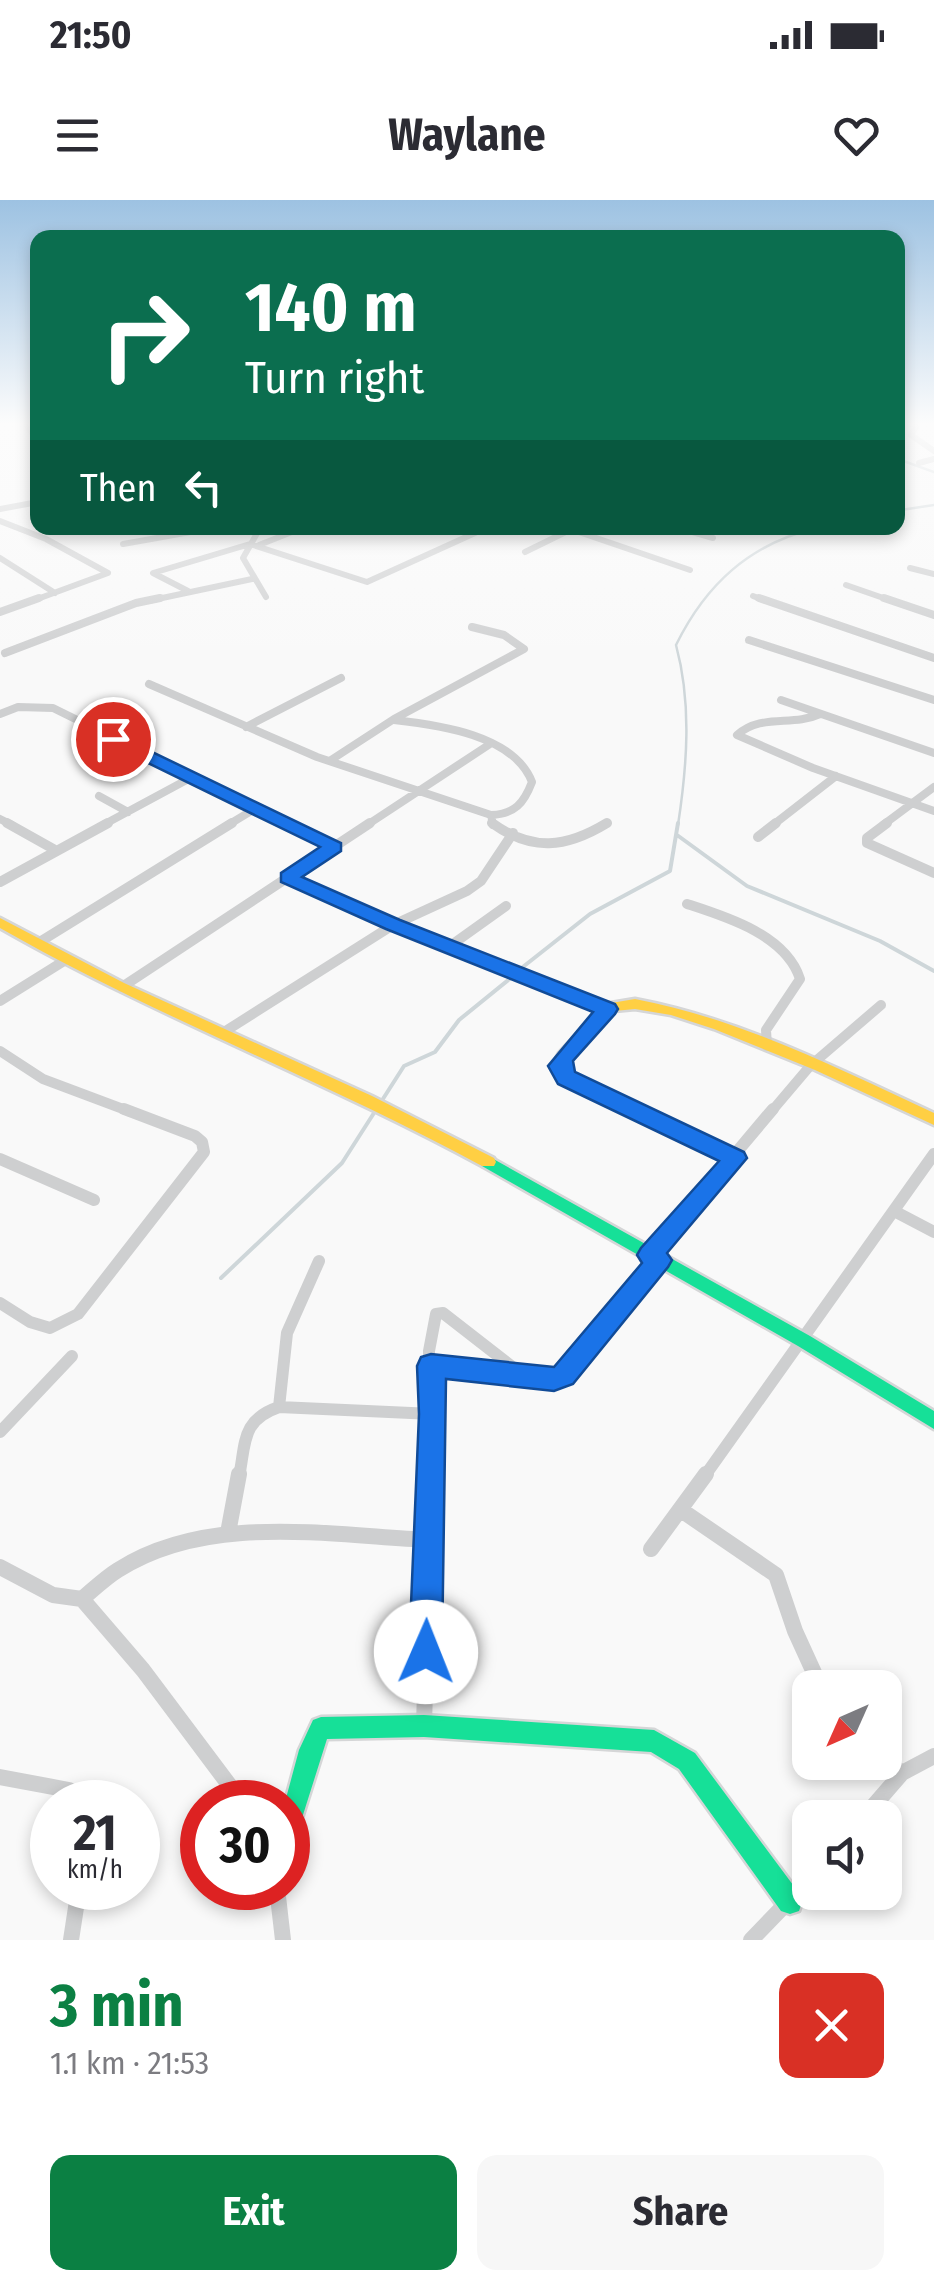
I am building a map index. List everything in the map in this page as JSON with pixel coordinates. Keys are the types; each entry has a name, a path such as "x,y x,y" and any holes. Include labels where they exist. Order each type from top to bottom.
{"street":[{"path":"0,509 26,504"},
{"path":"0,521 30,533"},
{"path":"0,612 108,573 36,535"},
{"path":"123,544 162,535"},
{"path":"258,535 243,558 266,597"},
{"path":"209,603 193,590 153,573 281,535"},
{"path":"255,544 366,582 470,535"},
{"path":"524,552 558,535"},
{"path":"592,535 690,570"},
{"path":"702,535 712,538"},
{"path":"0,558 56,593"},
{"path":"910,568 934,574"},
{"path":"5,653 136,603 252,579"},
{"path":"846,585 934,616"},
{"path":"753,596 934,658"},
{"path":"331,760 394,720 524,649 504,635 472,627"},
{"path":"749,640 934,700"},
{"path":"246,727 341,678"},
{"path":"150,684 246,727 414,794 491,820 512,834 560,847 608,823"},
{"path":"781,700 934,753"},
{"path":"0,714 18,708 53,708 334,847"},
{"path":"820,714 804,721 757,721 737,735 934,811"},
{"path":"394,720 426,724 516,756 533,776 532,790 513,811 491,820"},
{"path":"122,987 490,744"},
{"path":"0,882 194,776"},
{"path":"758,837 836,776"},
{"path":"934,787 867,838 867,843 934,873"},
{"path":"100,796 128,812"},
{"path":"38,943 258,807"},
{"path":"0,819 57,851"},
{"path":"491,820 502,847"},
{"path":"224,1032 393,924 467,891 481,880 512,834"},
{"path":"288,878 607,1009"},
{"path":"687,904 755,934 796,962 800,978 766,1030 767,1046"},
{"path":"450,946 506,906"},
{"path":"0,922 64,961 224,1032 471,1152 804,1341 934,1420"},
{"path":"0,1001 64,961"},
{"path":"735,1158 566,1078 559,1066 564,1057 607,1009 639,1000 663,1005 767,1046 934,1119"},
{"path":"431,1366 554,1380 564,1376 810,1066 881,1005"},
{"path":"0,1051 43,1078 195,1136 204,1152 78,1314 50,1328 2,1308"},
{"path":"651,1549 804,1341 934,1154"},
{"path":"0,1159 94,1200"},
{"path":"894,1211 934,1232"},
{"path":"279,1407 287,1334 319,1260"},
{"path":"424,1726 434,1317 439,1312 524,1376"},
{"path":"0,1432 72,1356"},
{"path":"228,1533 249,1426 262,1414 279,1407 433,1414"},
{"path":"681,1510 776,1576 813,1670"},
{"path":"82,1599 108,1575 142,1557 228,1533 428,1540"},
{"path":"0,1567 53,1595 82,1599 143,1670 226,1780"},
{"path":"304,1780 312,1740 320,1728 424,1726 654,1741 670,1747 687,1761 790,1902"},
{"path":"902,1773 934,1756"},
{"path":"0,1778 30,1783"},
{"path":"879,1800 896,1780"},
{"path":"750,1940 792,1900"},
{"path":"71,1940 76,1910"},
{"path":"280,1910 283,1940"}],"waterway":[{"path":"905,509 934,505"},
{"path":"678,825 686,735 676,645 716,585 751,556 792,535"},
{"path":"519,970 590,914 670,871 678,823"},
{"path":"677,835 747,886 880,941 934,971"},
{"path":"221,1278 342,1163 404,1066 435,1052 459,1020 512,977"}],"traffic: fast":[{"path":"488,1162 804,1341 934,1421"},
{"path":"302,1780 321,1728 424,1726 654,1741 687,1761 790,1902"}],"traffic: slow":[{"path":"0,922 119,986 367,1100 488,1162"},
{"path":"735,1158 567,1078 559,1066 564,1057 610,1007 635,1004 673,1011 769,1045 934,1119"}],"route":[{"path":"113,739 334,847 288,878 607,1009 564,1057 559,1066 566,1078 735,1158 650,1255 659,1260 564,1376 554,1380 431,1366 426,1652"}]}
